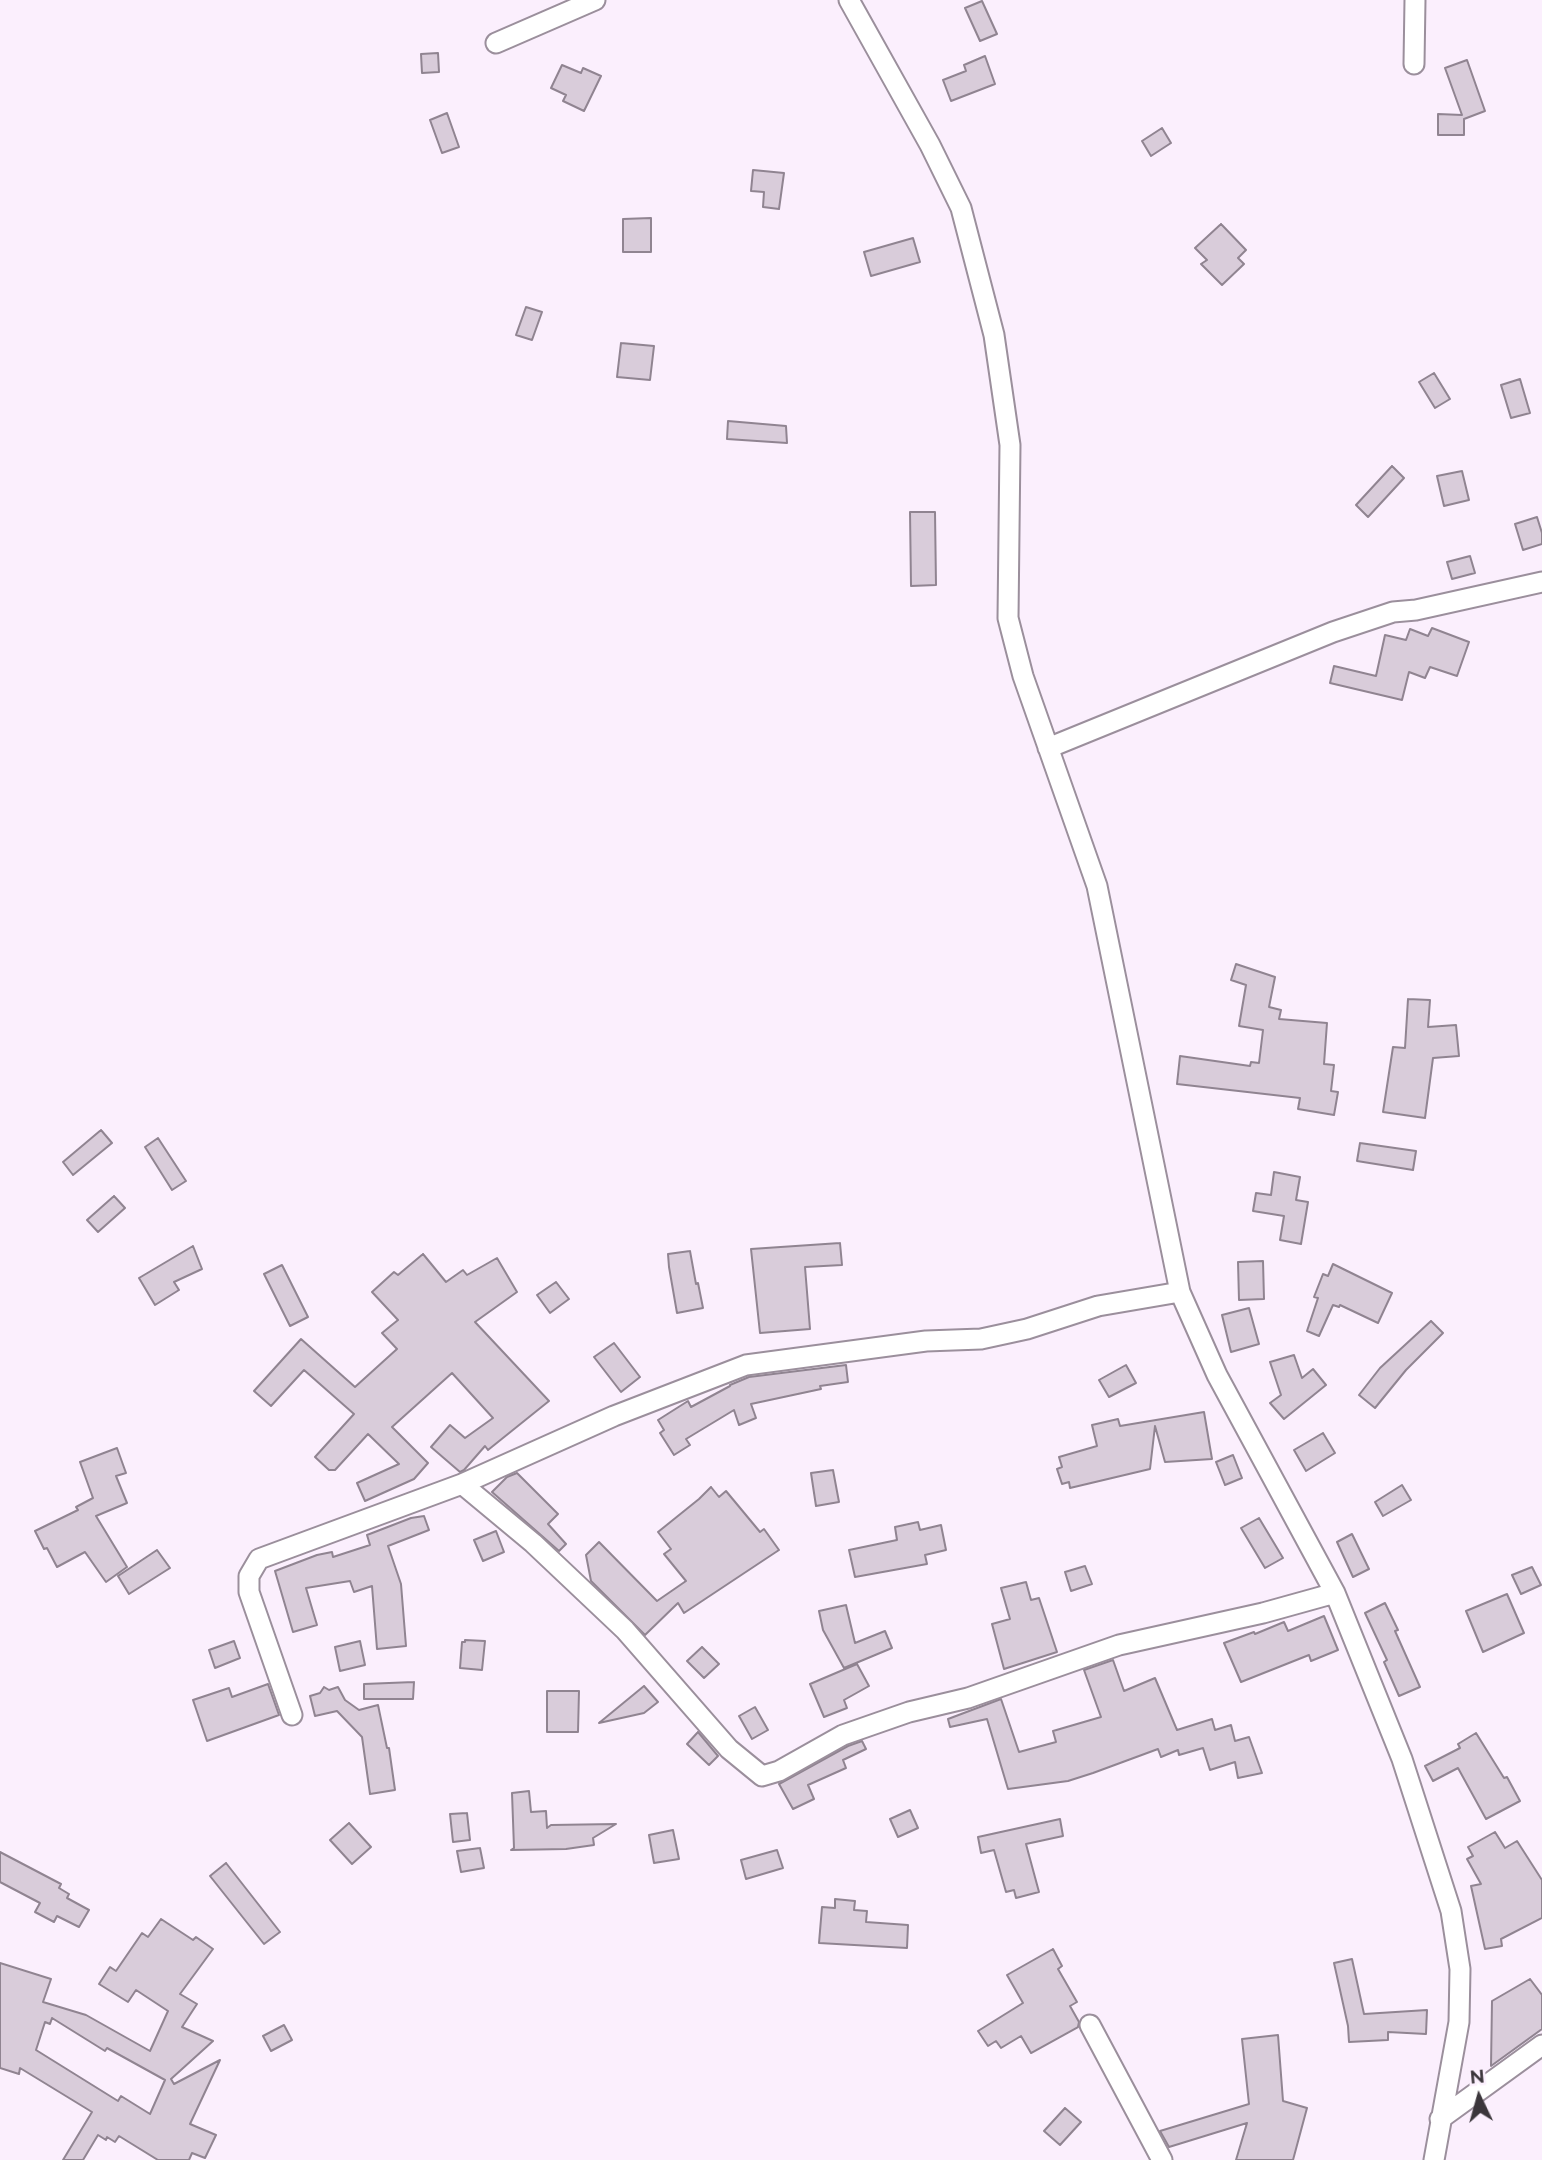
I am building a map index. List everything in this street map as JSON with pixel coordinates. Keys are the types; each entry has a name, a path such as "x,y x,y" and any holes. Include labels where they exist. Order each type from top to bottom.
{"street":[{"path":"496,43 595,0"},
{"path":"849,0 930,145 961,208 994,335 1010,445 1008,618 1023,676 1097,886 1180,1292 1217,1374 1335,1593 1402,1759 1451,1911 1460,1969 1459,2022 1434,2160"},
{"path":"1414,64 1415,0"},
{"path":"1048,748 1345,628 1393,612 1416,610 1542,582"},
{"path":"292,1716 249,1592 249,1576 258,1559 462,1484 614,1416 746,1365 926,1341 981,1339 1027,1329 1098,1306 1180,1292"},
{"path":"462,1484 533,1543 625,1630 729,1749 762,1776 779,1771 843,1735 909,1712 968,1698 1119,1645 1263,1613 1335,1593"},
{"path":"1090,2025 1162,2160"},
{"path":"1440,2119 1542,2045"}],"building":[{"path":"982,1 997,34 980,41 965,8"},
{"path":"438,53 439,72 422,73 421,54"},
{"path":"985,56 995,84 951,101 943,80 966,71 964,65"},
{"path":"1467,60 1485,111 1464,119 1464,135 1438,135 1438,114 1462,115 1445,68"},
{"path":"562,65 581,73 583,68 601,76 584,111 563,101 566,95 551,88"},
{"path":"447,113 459,147 442,153 430,120"},
{"path":"1162,128 1171,143 1151,156 1142,141"},
{"path":"753,170 784,173 779,209 763,207 764,192 751,191"},
{"path":"651,218 651,252 623,252 623,219"},
{"path":"1221,224 1246,250 1238,258 1244,264 1222,285 1201,264 1207,260 1195,248"},
{"path":"913,238 920,262 871,276 864,252"},
{"path":"526,307 542,312 532,340 516,335"},
{"path":"621,343 654,346 650,380 617,377"},
{"path":"1434,373 1450,399 1435,408 1419,382"},
{"path":"1520,379 1530,413 1511,418 1501,385"},
{"path":"728,421 786,426 787,443 727,439"},
{"path":"1392,466 1404,478 1368,517 1356,505"},
{"path":"1462,471 1469,500 1444,506 1437,476"},
{"path":"910,512 935,512 936,585 911,586"},
{"path":"1537,517 1542,544 1523,550 1515,524"},
{"path":"1470,556 1475,573 1452,579 1447,562"},
{"path":"1432,628 1469,642 1457,676 1430,667 1425,678 1409,672 1402,700 1330,683 1334,666 1376,676 1385,635 1406,640 1410,629 1428,636"},
{"path":"1236,964 1275,977 1269,1007 1281,1010 1279,1019 1327,1023 1324,1064 1334,1065 1331,1091 1338,1092 1334,1115 1298,1109 1300,1098 1177,1084 1180,1056 1250,1066 1251,1062 1259,1063 1263,1030 1239,1026 1246,985 1231,980"},
{"path":"1408,999 1430,1000 1428,1027 1456,1025 1459,1056 1433,1058 1425,1118 1383,1112 1393,1047 1405,1048"},
{"path":"101,1130 112,1143 73,1175 63,1162"},
{"path":"158,1138 186,1181 172,1190 145,1147"},
{"path":"1360,1143 1416,1151 1413,1170 1357,1161"},
{"path":"1274,1172 1300,1177 1296,1200 1308,1202 1301,1244 1280,1240 1284,1216 1253,1211 1256,1193 1271,1195"},
{"path":"114,1196 125,1208 98,1232 87,1220"},
{"path":"840,1243 842,1265 805,1267 810,1329 760,1333 751,1249"},
{"path":"193,1246 202,1269 174,1282 179,1290 155,1305 139,1278"},
{"path":"690,1251 703,1308 677,1313 668,1254"},
{"path":"423,1254 446,1282 463,1270 467,1275 497,1258 517,1292 475,1322 549,1401 488,1450 485,1446 460,1472 431,1447 450,1425 465,1438 493,1418 452,1373 392,1427 428,1463 414,1479 365,1501 357,1483 399,1464 368,1434 335,1470 329,1470 315,1457 354,1414 304,1370 271,1406 254,1391 301,1339 355,1387 397,1349 382,1333 398,1320 372,1292 394,1272 398,1275"},
{"path":"1263,1261 1264,1299 1239,1300 1238,1262"},
{"path":"1333,1264 1392,1293 1378,1323 1340,1305 1333,1305 1319,1336 1307,1331 1318,1298 1314,1297 1323,1274 1328,1276"},
{"path":"282,1265 308,1317 290,1326 264,1274"},
{"path":"556,1282 569,1299 550,1313 537,1295"},
{"path":"1249,1308 1259,1344 1231,1352 1222,1315"},
{"path":"1431,1321 1443,1333 1406,1370 1375,1408 1359,1395 1380,1368"},
{"path":"614,1343 640,1377 621,1392 594,1357"},
{"path":"1294,1355 1302,1378 1313,1369 1326,1385 1284,1419 1270,1403 1281,1395 1270,1362"},
{"path":"846,1365 848,1382 820,1386 821,1389 751,1404 756,1418 739,1425 734,1410 686,1439 690,1445 674,1455 660,1433 664,1430 658,1420 688,1401 691,1407 749,1377"},
{"path":"1126,1365 1136,1383 1109,1397 1099,1380"},
{"path":"1204,1412 1212,1459 1165,1462 1155,1426 1150,1469 1070,1488 1069,1482 1062,1484 1057,1469 1062,1467 1059,1457 1097,1446 1092,1425 1118,1419 1120,1426"},
{"path":"1323,1433 1335,1453 1306,1471 1294,1450"},
{"path":"117,1448 126,1473 116,1476 127,1503 96,1516 127,1567 106,1582 85,1552 57,1567 35,1531 78,1510 76,1507 93,1498 80,1462"},
{"path":"1233,1455 1242,1478 1225,1485 1216,1462"},
{"path":"833,1470 839,1502 816,1506 811,1473"},
{"path":"517,1473 558,1514 548,1524 566,1544 559,1551 492,1492 507,1477"},
{"path":"1402,1485 1411,1500 1383,1516 1375,1502"},
{"path":"711,1487 719,1497 726,1491 760,1532 764,1529 779,1550 684,1613 678,1603 645,1635 591,1581 586,1555 599,1542 657,1601 686,1581 664,1554 671,1549 658,1532"},
{"path":"424,1516 429,1530 388,1546 401,1584 406,1646 377,1649 372,1586 354,1592 350,1581 306,1588 317,1625 293,1632 275,1571 317,1555 332,1552 333,1557 370,1545 367,1535 411,1518"},
{"path":"1259,1518 1283,1558 1265,1568 1241,1528"},
{"path":"918,1522 920,1530 941,1525 946,1550 925,1555 927,1564 855,1577 849,1550 897,1540 895,1527"},
{"path":"496,1531 504,1552 483,1561 474,1540"},
{"path":"1352,1534 1369,1569 1353,1577 1337,1542"},
{"path":"157,1550 170,1568 129,1594 118,1576"},
{"path":"1085,1566 1092,1584 1071,1591 1065,1572"},
{"path":"1532,1567 1541,1585 1521,1594 1512,1575"},
{"path":"1026,1582 1031,1600 1039,1598 1057,1652 1004,1669 992,1624 1010,1619 1001,1588"},
{"path":"1507,1594 1524,1633 1483,1652 1466,1611"},
{"path":"1385,1603 1420,1687 1399,1696 1384,1662 1387,1660 1365,1613"},
{"path":"846,1605 855,1643 885,1631 892,1648 844,1668 823,1630 819,1611"},
{"path":"1324,1616 1338,1650 1311,1661 1309,1655 1241,1682 1224,1643 1284,1622 1288,1631"},
{"path":"234,1641 240,1658 215,1668 209,1650"},
{"path":"360,1641 365,1665 340,1671 335,1647"},
{"path":"485,1641 482,1670 460,1668 462,1642"},
{"path":"702,1647 719,1664 704,1678 687,1661"},
{"path":"1113,1660 1124,1691 1155,1678 1177,1730 1212,1719 1215,1730 1231,1725 1235,1741 1249,1737 1262,1773 1238,1778 1235,1762 1210,1770 1203,1748 1179,1755 1178,1750 1161,1757 1158,1749 1068,1781 1008,1789 987,1719 950,1727 948,1719 1001,1699 1019,1752 1056,1742 1053,1731 1101,1717 1084,1670"},
{"path":"857,1664 869,1686 844,1700 847,1708 824,1717 810,1684"},
{"path":"414,1682 413,1699 364,1699 364,1684"},
{"path":"268,1684 279,1715 207,1741 193,1700 229,1688 232,1697"},
{"path":"644,1686 658,1702 644,1713 599,1723"},
{"path":"324,1687 329,1690 338,1687 345,1700 359,1710 378,1705 389,1748 395,1790 370,1794 362,1737 337,1711 315,1716 310,1696 320,1693"},
{"path":"547,1691 579,1691 578,1732 547,1732"},
{"path":"755,1707 768,1730 752,1739 739,1716"},
{"path":"698,1732 718,1756 709,1765 687,1744"},
{"path":"1476,1733 1504,1778 1507,1777 1520,1801 1486,1819 1458,1768 1433,1781 1425,1766 1460,1748 1458,1744"},
{"path":"862,1741 866,1749 843,1760 846,1768 808,1785 814,1799 793,1809 779,1784"},
{"path":"529,1791 531,1812 546,1811 547,1828 551,1825 616,1824 593,1838 594,1845 566,1849 511,1850 514,1848 512,1793"},
{"path":"910,1810 918,1828 898,1837 890,1819"},
{"path":"467,1813 470,1840 453,1842 450,1814"},
{"path":"1060,1819 1063,1836 1026,1844 1039,1892 1016,1898 1014,1890 1006,1892 994,1850 981,1853 978,1837"},
{"path":"349,1823 371,1847 352,1864 330,1840"},
{"path":"673,1830 679,1859 654,1863 649,1835"},
{"path":"1495,1832 1505,1848 1517,1841 1542,1880 1542,1918 1501,1939 1502,1946 1485,1949 1471,1886 1481,1884 1467,1859 1473,1856 1468,1847"},
{"path":"480,1848 484,1868 461,1872 457,1851"},
{"path":"777,1850 783,1868 746,1879 741,1860"},
{"path":"0,1852 61,1884 59,1888 69,1894 67,1898 89,1910 79,1927 57,1916 54,1922 35,1912 40,1903 0,1882"},
{"path":"226,1863 280,1932 264,1944 210,1876"},
{"path":"835,1899 855,1901 854,1910 867,1911 866,1922 908,1925 907,1948 819,1943 822,1907 835,1908"},
{"path":"161,1919 193,1940 196,1937 213,1949 180,1994 197,2004 182,2027 213,2041 171,2079 174,2084 220,2060 190,2124 216,2135 205,2158 192,2153 189,2160 158,2160 119,2136 115,2142 98,2135 83,2160 63,2160 92,2112 20,2068 19,2074 0,2068 0,1963 51,1979 43,2002 86,2015 150,2051 168,2011 136,1990 128,2002 99,1984 110,1967 116,1971 142,1933 148,1937","holes":["52,2018 105,2051 107,2048 165,2080 150,2114 121,2096 118,2101 36,2050 45,2022 50,2024"]},
{"path":"1053,1949 1062,1966 1058,1969 1077,2002 1070,2006 1079,2022 1078,2027 1031,2053 1021,2036 1001,2048 996,2041 988,2046 978,2031 1023,2003 1007,1975"},
{"path":"1352,1959 1364,2014 1427,2010 1426,2034 1388,2032 1388,2040 1349,2042 1334,1963"},
{"path":"1530,1979 1542,1995 1542,2029 1491,2066 1492,2001"},
{"path":"284,2025 292,2040 271,2051 263,2036"},
{"path":"1278,2035 1283,2101 1307,2108 1293,2160 1236,2160 1247,2123 1169,2147 1160,2131 1249,2104 1242,2039"},
{"path":"1065,2108 1081,2122 1060,2145 1044,2131"}]}
